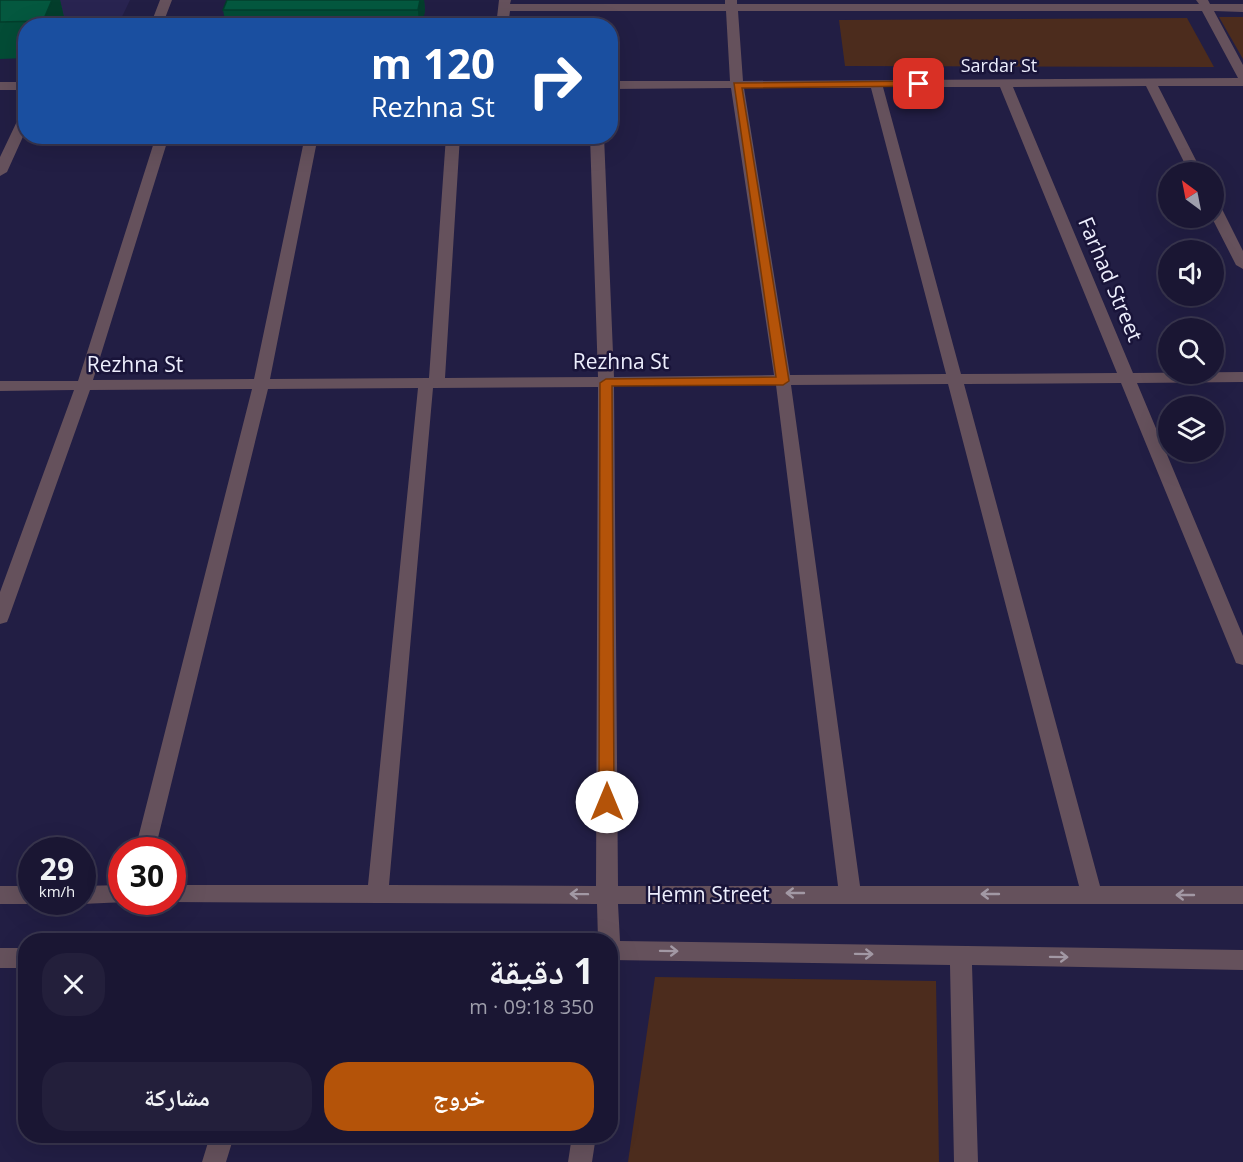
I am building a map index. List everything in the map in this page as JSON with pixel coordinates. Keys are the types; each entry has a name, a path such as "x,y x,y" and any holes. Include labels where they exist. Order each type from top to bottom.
{"street":[{"path":"159,18 166,0"},
{"path":"505,4 1204,4 1243,8"},
{"path":"731,4 737,85 783,381 850,893"},
{"path":"1204,4 1243,77"},
{"path":"1150,82 1191,162"},
{"name":"Sardar St","path":"618,85 1243,82"},
{"name":"Farhad Street","path":"1005,83 1243,658"},
{"path":"876,84 1092,894"},
{"path":"0,86 18,86"},
{"path":"0,172 18,133"},
{"path":"0,617 84,385 160,144"},
{"path":"148,837 261,384 310,144"},
{"path":"378,892 432,383 452,144"},
{"path":"597,144 606,383 609,933"},
{"path":"1224,227 1243,266"},
{"name":"Rezhna St","path":"0,386 1243,377"},
{"name":"Hemn Street","path":"186,894 378,892 607,895 850,893 1243,895"},
{"path":"0,895 18,895"},
{"path":"618,950 1243,960"},
{"path":"961,955 966,1162"},
{"path":"0,958 18,958"},
{"path":"214,1162 220,1143"},
{"path":"580,1162 583,1143"}],"shaded area":[{"path":"0,0 130,0 121,18 18,18 18,22 0,22"},
{"path":"1219,17 1243,17 1243,59"},
{"path":"1187,18 1214,67 845,66 839,20"},
{"path":"655,977 936,981 939,1162 628,1162"}],"building":[{"path":"0,0 52,0 44,18 18,18 18,22 0,22"},
{"path":"227,0 420,0 418,10 223,10"}],"route":[{"path":"607,802 606,383 783,381 737,85 919,84"}]}
